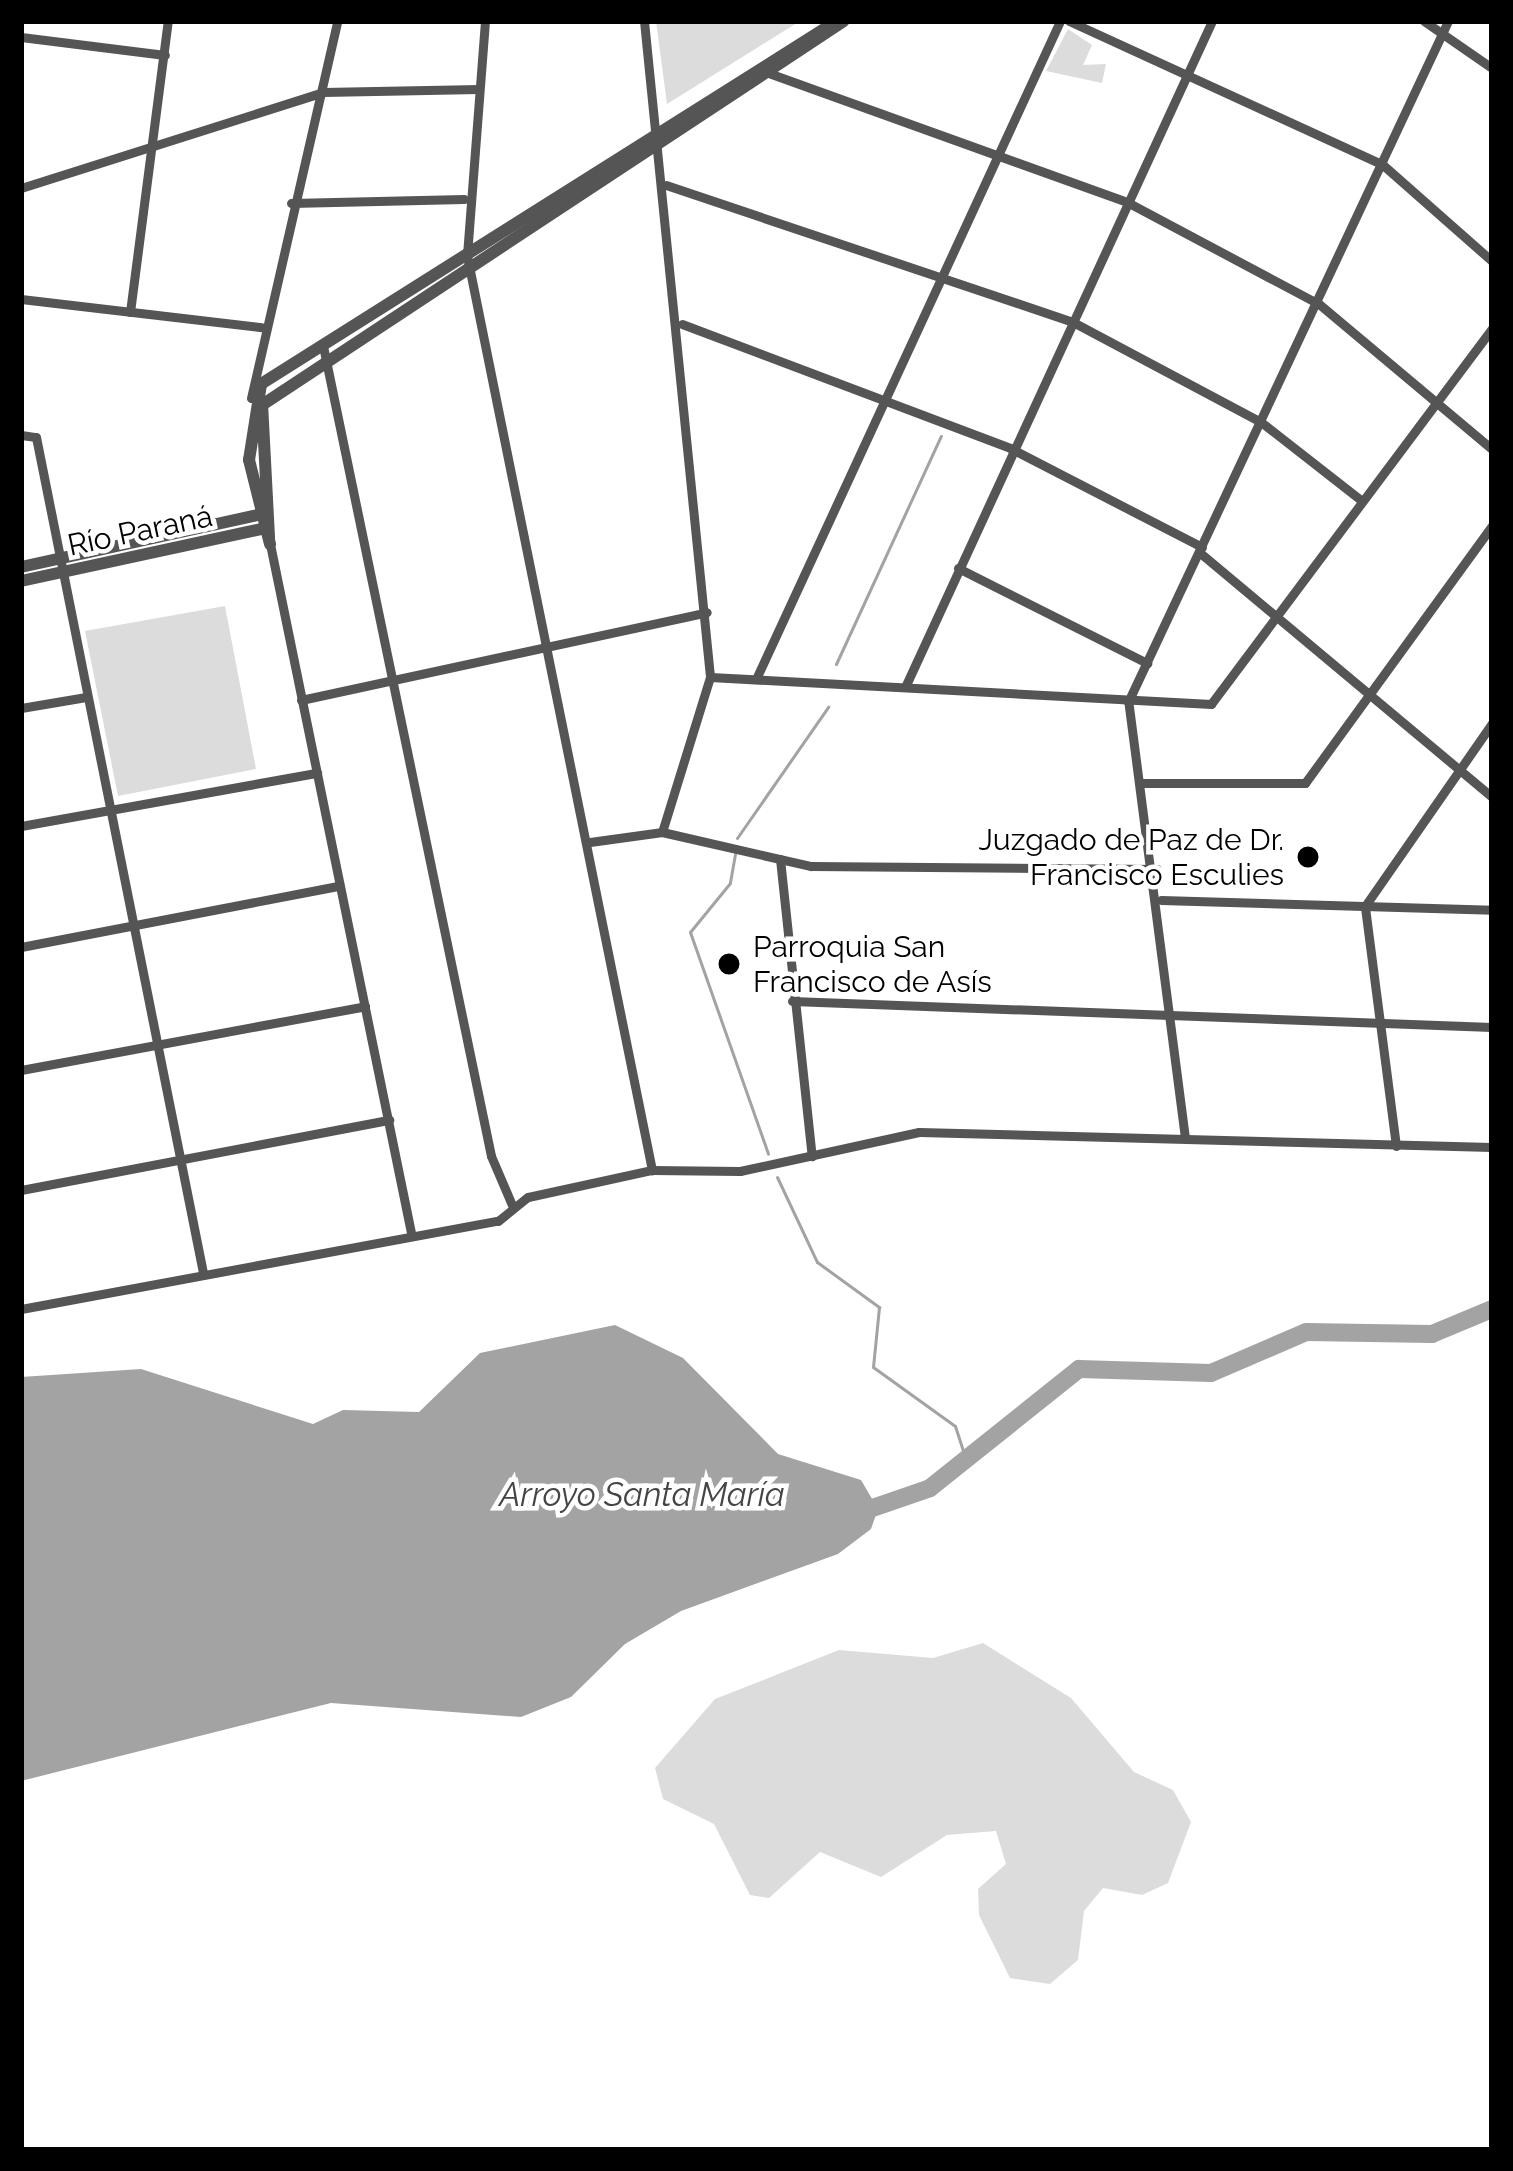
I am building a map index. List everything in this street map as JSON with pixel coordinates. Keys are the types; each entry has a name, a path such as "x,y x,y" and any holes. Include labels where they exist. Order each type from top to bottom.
{"street":[{"path":"130,312 158,144 168,21"},
{"path":"337,21 261,327 251,398 264,521 411,1233"},
{"path":"484,21 464,199 469,263 550,641 652,1170"},
{"path":"644,21 682,324 710,677 662,832"},
{"path":"755,679 997,156 1065,21 1190,69 1383,165 1492,261"},
{"path":"906,685 1010,448 1212,21"},
{"path":"1424,21 1447,27 1492,68"},
{"path":"251,398 323,346 661,149 833,24"},
{"path":"1185,1138 1157,869 1127,702 1447,27"},
{"path":"21,37 165,55"},
{"path":"264,521 256,417 327,362 658,133 765,71"},
{"path":"765,71 1127,202 1319,304 1492,449"},
{"path":"21,188 323,92 479,88"},
{"path":"666,185 940,283 1071,321 1261,422 1361,500"},
{"path":"291,203 464,199"},
{"path":"21,299 261,327"},
{"path":"682,324 1010,448 1200,549 1368,696 1492,796"},
{"path":"710,677 906,685 1127,702 1224,699 1276,614 1492,328"},
{"path":"323,346 491,1156 512,1205"},
{"path":"21,435 36,437 203,1274"},
{"name":"Río Paraná","path":"21,581 63,566 264,521"},
{"path":"1143,783 1305,783 1492,526"},
{"name":"Río Paraná","path":"21,566 63,566"},
{"path":"958,568 1147,663"},
{"path":"301,700 550,641 706,612"},
{"path":"21,708 86,697"},
{"path":"1396,1146 1364,906 1492,723"},
{"path":"21,826 317,772"},
{"path":"590,842 662,832 779,859 1157,869"},
{"path":"779,859 812,1156"},
{"path":"21,947 340,886"},
{"path":"1161,900 1492,910"},
{"path":"792,1001 1170,1021 1492,1027"},
{"path":"21,1070 365,1006"},
{"path":"21,1190 389,1120"},
{"path":"21,1309 411,1233 498,1221 512,1205 652,1170 721,1174 919,1132 1492,1147"}],"shaded area":[{"path":"656,21 800,21 667,104"},
{"path":"1068,29 1092,45 1083,65 1106,64 1102,83 1046,71"},
{"path":"225,606 256,769 118,796 85,631"},
{"path":"983,1643 1071,1698 1134,1772 1173,1790 1191,1822 1168,1883 1142,1895 1103,1888 1084,1911 1078,1960 1050,1984 1010,1978 979,1915 978,1889 1006,1864 996,1831 947,1835 881,1877 820,1852 769,1898 750,1895 714,1824 663,1799 655,1768 715,1699 839,1650 933,1658"}],"water":[{"path":"615,1325 683,1358 778,1454 861,1480 878,1509 871,1529 838,1554 681,1611 625,1644 571,1697 521,1717 331,1703 21,1781 21,1377 141,1369 313,1424 343,1410 419,1412 480,1353"}],"waterway":[{"path":"836,664 941,436"},
{"path":"737,838 828,707"},
{"path":"735,854 730,883 690,932 768,1154"},
{"path":"777,1177 817,1262 879,1307 873,1367 955,1426 966,1460"},
{"name":"Arroyo Santa María","path":"858,1513 930,1488 1079,1369 1211,1373 1306,1332 1432,1334 1492,1309"}],"place":[{"name":"Juzgado de Paz de Dr. Francisco Esculies","path":"1308,857"},
{"name":"Parroquia San Francisco de Asís","path":"729,964"}]}
